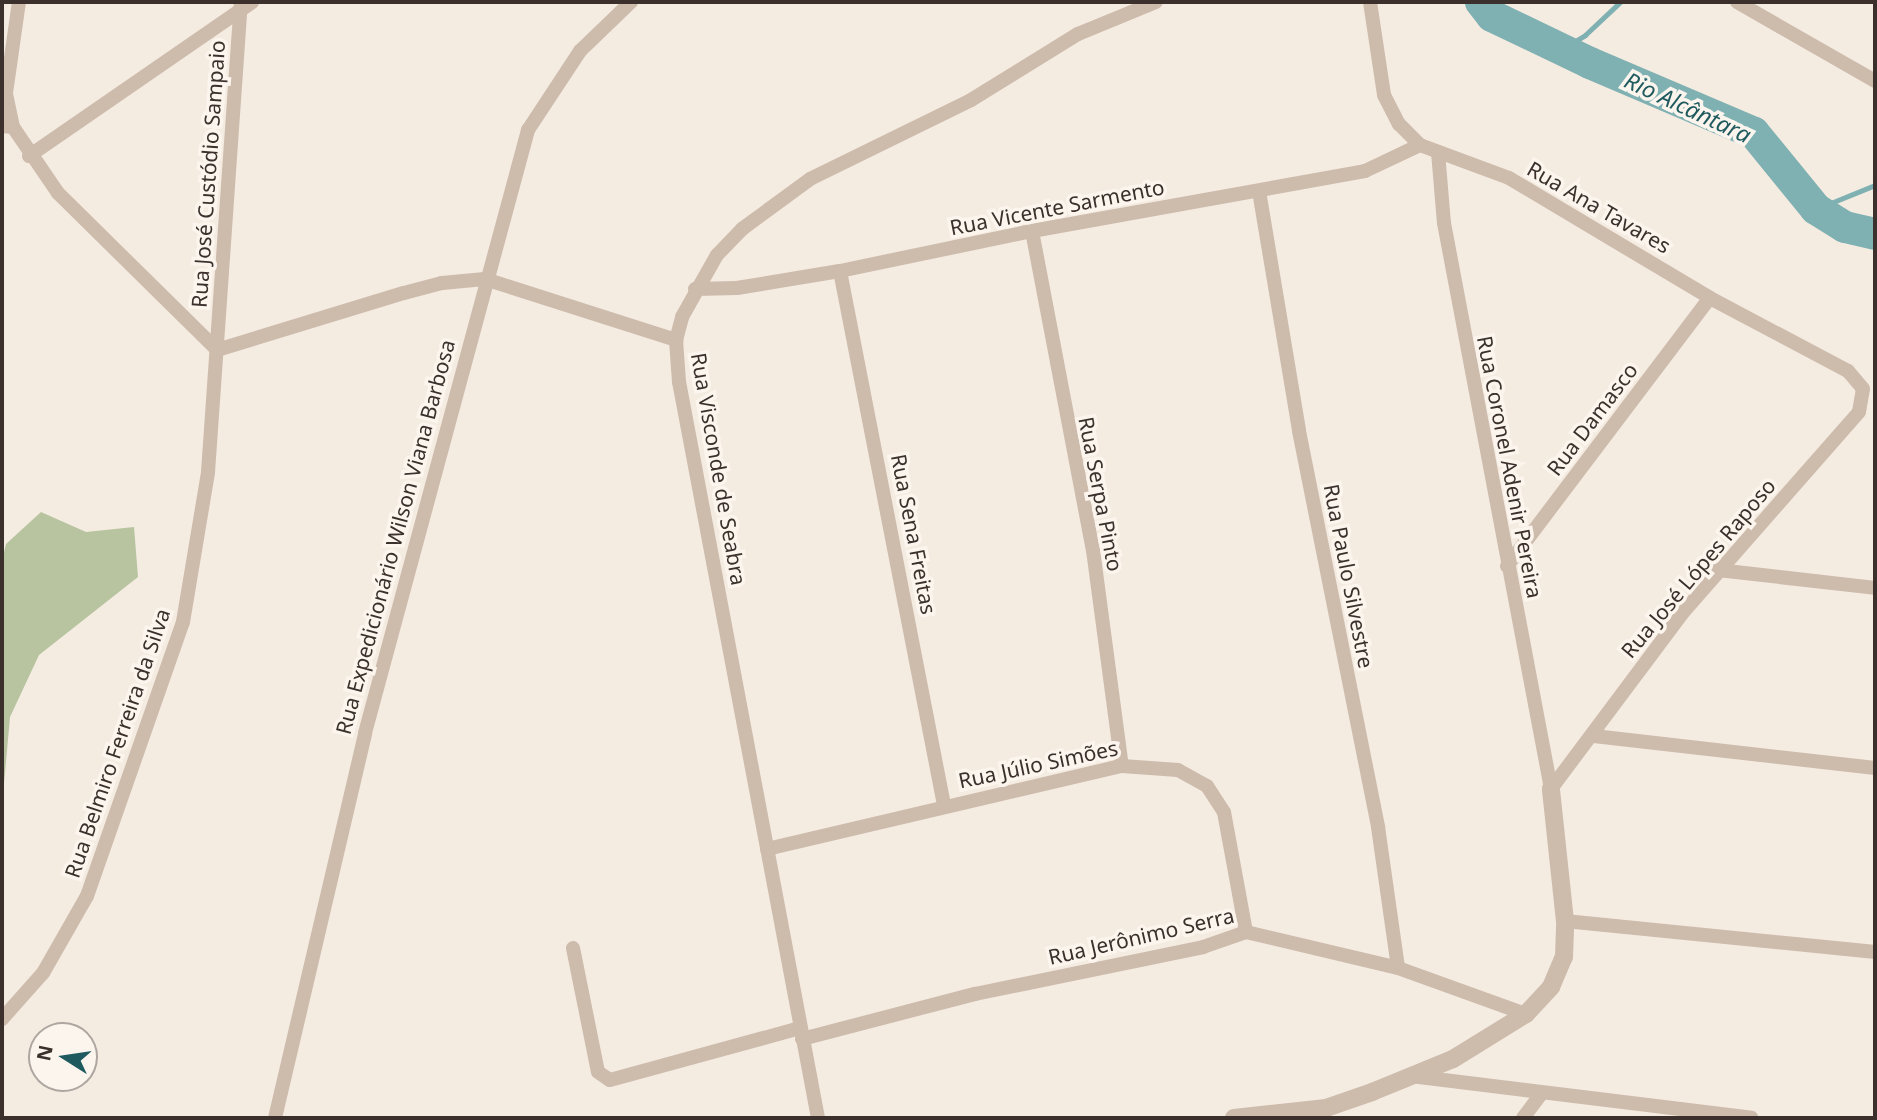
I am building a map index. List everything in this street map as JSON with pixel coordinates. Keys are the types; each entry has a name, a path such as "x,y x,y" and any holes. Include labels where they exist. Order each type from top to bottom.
{"street":[{"path":"19,2 6,93 7,126 58,193 218,350 404,293 485,279 676,340"},
{"name":"Rua Expedicionário Wilson Viana Barbosa","path":"275,1118 365,733 485,279 537,111 594,34 631,2"},
{"name":"Rua Visconde de Seabra","path":"818,1118 679,382 676,340 695,289 717,255 742,229 810,179 971,100 1078,34 1156,2"},
{"name":"Rua Ana Tavares","path":"1370,2 1384,95 1399,124 1420,145 1509,178 1710,298 1848,370 1863,389 1859,412"},
{"path":"1737,2 1875,81"},
{"path":"29,156 245,5"},
{"name":"Rua José Custódio Sampaio","path":"218,350 245,5"},
{"name":"Rua Vicente Sarmento","path":"695,289 737,288 840,271 1032,231 1365,171 1420,145"},
{"name":"Rua Coronel Adenir Pereira","path":"1438,152 1444,223 1550,789"},
{"name":"Rua Paulo Silvestre","path":"1259,191 1300,431 1378,827 1398,968"},
{"name":"Rua Serpa Pinto","path":"1032,231 1093,550 1122,766"},
{"name":"Rua Sena Freitas","path":"840,271 944,805"},
{"name":"Rua Damasco","path":"1507,566 1710,298"},
{"name":"Rua Belmiro Ferreira da Silva","path":"2,1019 43,973 87,896 183,622 208,472 218,350"},
{"name":"Rua José Lópes Raposo","path":"1550,789 1594,736 1644,662 1718,570 1859,412"},
{"path":"1718,570 1875,588"},
{"path":"1594,736 1875,768"},
{"name":"Rua Júlio Simões","path":"767,849 944,805 1122,766 1178,770 1207,786 1224,813 1233,844 1246,932"},
{"path":"1234,1118 1267,1118 1326,1108 1453,1059 1526,1014 1551,987 1564,957 1565,921 1550,789"},
{"path":"1565,921 1875,952"},
{"name":"Rua Jerônimo Serra","path":"573,948 598,1072 610,1080 975,994 1203,947 1246,932 1398,968 1526,1014"},
{"path":"1411,1076 1751,1118"},
{"path":"1523,1118 1541,1094"}],"green space":[{"path":"41,512 86,532 134,527 138,577 39,655 10,717 2,806 2,560 6,544"}],"waterway":[{"name":"Rio Alcântara","path":"1481,2 1492,16 1590,63 1754,133 1816,209 1845,227 1875,234"},
{"path":"1562,49 1585,35 1620,2"},
{"path":"1816,209 1875,185"}]}
